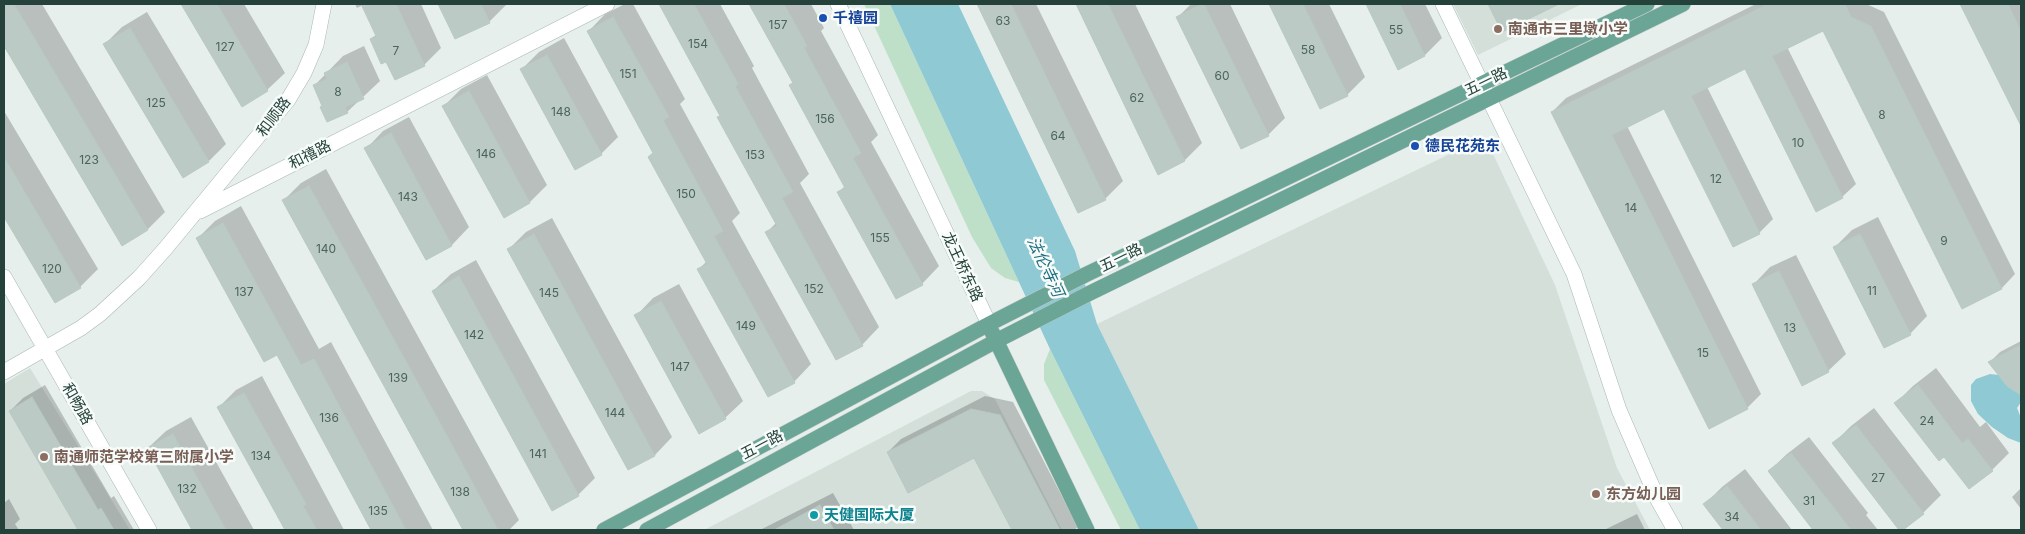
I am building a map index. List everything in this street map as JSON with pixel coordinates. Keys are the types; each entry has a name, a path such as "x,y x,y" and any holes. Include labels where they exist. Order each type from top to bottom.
{"main road":[{"name":"五一路","path":"604,530 989,324 1085,275 1647,4"},
{"name":"五一路","path":"646,530 996,341 1090,293 1684,4"},
{"name":"龙王桥东路","path":"989,324 1086,530"}],"street":[{"name":"和顺路","path":"195,214 288,100 304,73 316,45 324,4"},
{"name":"和禧路","path":"4,372 80,328 117,300 140,278 195,214 607,4"},
{"name":"龙王桥东路","path":"838,4 989,324"},
{"path":"1443,4 1574,274 1619,410 1658,500 1675,530"},
{"name":"和畅路","path":"4,277 149,530"}],"shaded area":[{"name":"南通市三里墩小学","path":"1453,4 1582,4 1478,55"},
{"path":"1485,137 1555,285 1617,468 1650,530 1199,530 1097,324"},
{"name":"南通师范学校第三附属小学","path":"30,368 130,530 4,530 4,384"},
{"path":"971,391 982,391 995,399 1062,530 704,530"}],"green space":[{"path":"864,4 890,4 1019,282 1005,278 991,268 972,237"},
{"path":"1050,349 1140,530 1121,530 1044,380 1044,364"}],"water":[{"name":"法伦寺河","path":"890,4 958,4 1075,251 1097,324 1199,530 1140,530 1050,349"},
{"path":"1990,374 1999,375 2007,386 2021,395 2021,402 2017,408 2021,418 2021,443 2008,438 1992,427 1978,414 1971,401 1971,385 1976,379"}],"building":[{"path":"4,4 14,4 148,230 122,246 4,46"},
{"path":"181,4 217,4 268,91 242,107"},
{"path":"361,4 396,4 425,66 395,80 386,62 381,64 370,39 376,36"},
{"path":"438,4 481,4 490,23 455,39"},
{"path":"659,4 694,4 738,84 735,86 793,192 782,198 863,346 836,360 765,232 777,226 717,117 720,116"},
{"path":"749,4 784,4 807,46 804,48 861,153 853,158 923,285 896,299 837,192 845,188 789,85 793,83"},
{"path":"977,4 1011,4 1106,200 1078,213"},
{"path":"1076,4 1108,4 1185,161 1158,175"},
{"path":"1204,4 1269,136 1241,149 1176,17"},
{"path":"1269,4 1303,4 1348,96 1320,109"},
{"path":"1366,4 1400,4 1425,56 1398,70"},
{"path":"1488,4 1559,4 1502,32"},
{"path":"1768,4 1845,4 1851,17 1871,26 2002,289 1962,309 1823,31 1772,56 1843,198 1816,212 1745,69 1691,96 1760,234 1733,247 1664,109 1612,135 1748,409 1709,429 1551,112"},
{"path":"1960,4 2008,4 2021,31 2021,126"},
{"path":"613,17 669,117 663,120 723,231 714,236 795,383 768,397 697,269 707,264 648,157 653,153 587,31"},
{"path":"130,28 209,162 183,178 103,44"},
{"path":"547,55 602,155 575,170 520,69"},
{"path":"347,62 364,99 345,107 348,113 327,122 313,85 327,79 324,73"},
{"path":"469,91 530,203 504,218 442,106"},
{"path":"391,133 452,246 426,260 364,148"},
{"path":"4,157 81,288 55,303 4,217"},
{"path":"309,186 498,530 463,530 282,200"},
{"path":"223,223 301,365 314,359 406,530 371,530 277,355 264,362 196,238"},
{"path":"534,234 655,456 628,470 507,249"},
{"path":"1860,234 1911,335 1884,348 1833,247"},
{"path":"1779,271 1829,372 1802,386 1752,284"},
{"path":"459,276 579,496 552,511 432,291"},
{"path":"661,301 726,419 699,434 634,315"},
{"path":"2021,345 2021,395 2007,386 1988,362"},
{"path":"1918,385 1962,443 1968,439 1993,471 1969,489 1944,457 1939,461 1894,403"},
{"path":"244,393 306,504 303,506 317,530 285,530 217,407"},
{"path":"32,397 98,510 101,508 114,530 78,530 9,411"},
{"path":"971,409 1000,415 1060,530 1012,530 974,458 908,493 887,452"},
{"path":"1856,425 1924,514 1903,530 1899,530 1832,443"},
{"path":"173,434 226,530 192,530 147,448"},
{"path":"1791,453 1851,530 1813,530 1768,471"},
{"path":"1727,486 1761,530 1723,530 1703,504"},
{"name":"天健国际大厦","path":"820,505 834,530 774,530"}],"place":[{"name":"千禧园","path":"823,18"},
{"name":"南通市三里墩小学","path":"1498,29"},
{"name":"德民花苑东","path":"1415,146"},
{"name":"南通师范学校第三附属小学","path":"44,457"},
{"name":"东方幼儿园","path":"1596,494"},
{"name":"天健国际大厦","path":"814,515"}]}
